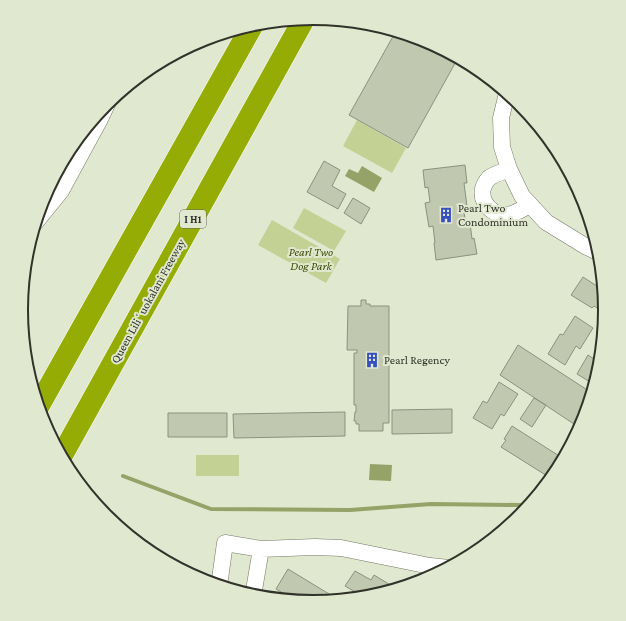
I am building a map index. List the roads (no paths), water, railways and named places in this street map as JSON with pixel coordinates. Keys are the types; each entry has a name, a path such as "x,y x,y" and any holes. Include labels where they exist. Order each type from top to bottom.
{"highway":[{"name":"Queen Liliʻuokalani Freeway","path":"65,451 300,26"},
{"path":"42,400 248,32"}],"street":[{"path":"505,100 501,118 502,147 509,169 522,196 546,222 592,249"},
{"path":"46,210 61,192 99,121"},
{"path":"509,169 490,177 484,186 484,203 491,210 499,214 508,215 530,205"},
{"path":"220,580 225,543 261,549 315,547 341,548 439,567"},
{"path":"254,590 261,549"}],"waterway":[{"path":"123,476 211,509 350,510 431,504 521,506"}],"place":[{"name":"Pearl Two Condominium","path":"446,215"},
{"name":"Pearl Regency","path":"372,360"}],"park label":[{"name":"Pearl Two Dog Park","path":"311,259"}]}
